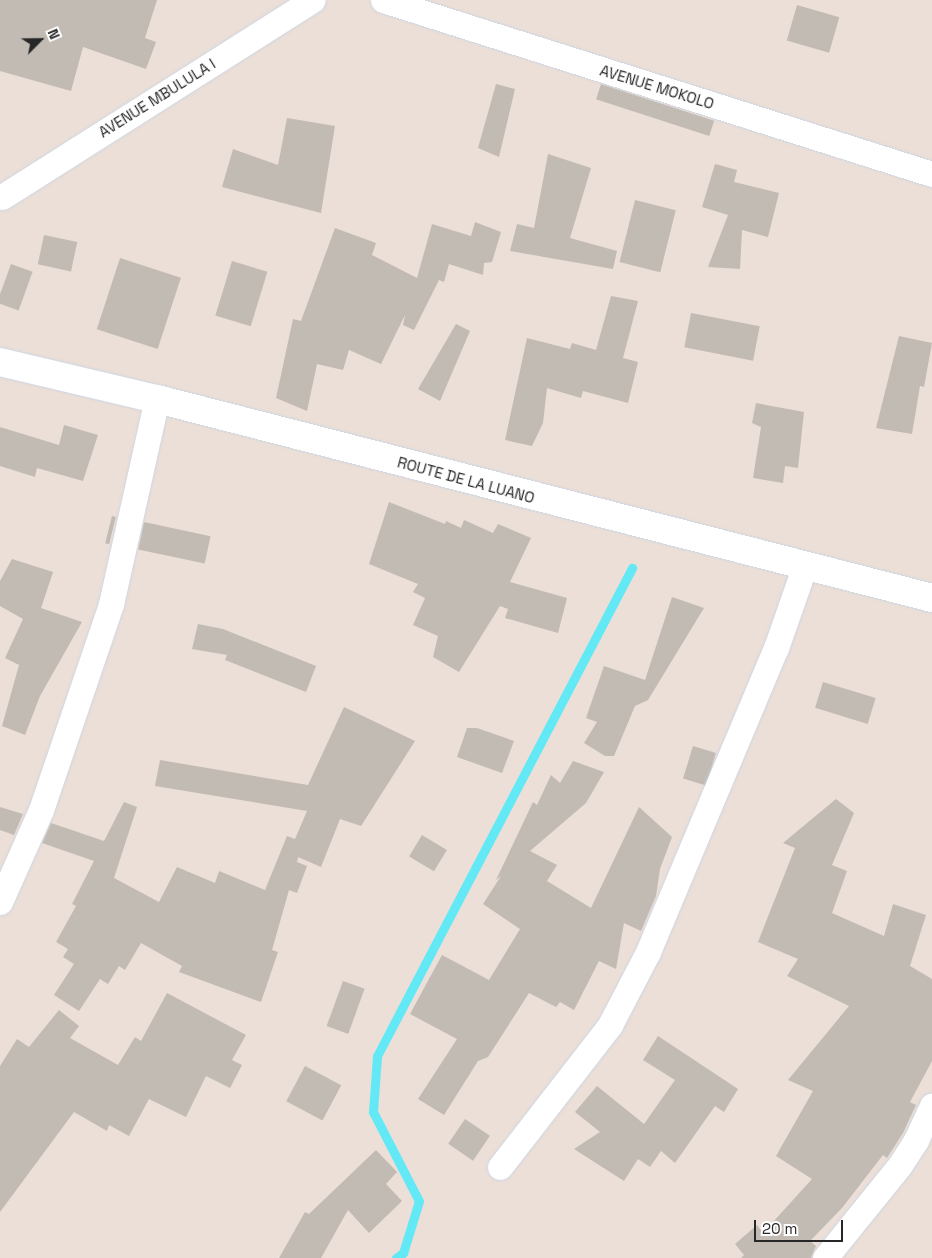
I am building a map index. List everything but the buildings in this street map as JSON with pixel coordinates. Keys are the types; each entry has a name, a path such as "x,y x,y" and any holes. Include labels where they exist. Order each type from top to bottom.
{"street":[{"name":"AVENUE MBULULA I","path":"2,197 313,0"},
{"name":"AVENUE MOKOLO","path":"383,0 932,174"},
{"name":"ROUTE DE LA LUANO","path":"0,362 157,399 804,568 932,598"},
{"path":"0,902 40,810 111,604 157,399"},
{"path":"500,1167 610,1025 648,952 776,648 804,568"},
{"path":"825,1258 900,1165 916,1140 932,1105"}],"waterway":[{"path":"396,1258 403,1253 419,1201 373,1112 377,1056 632,568"}]}
